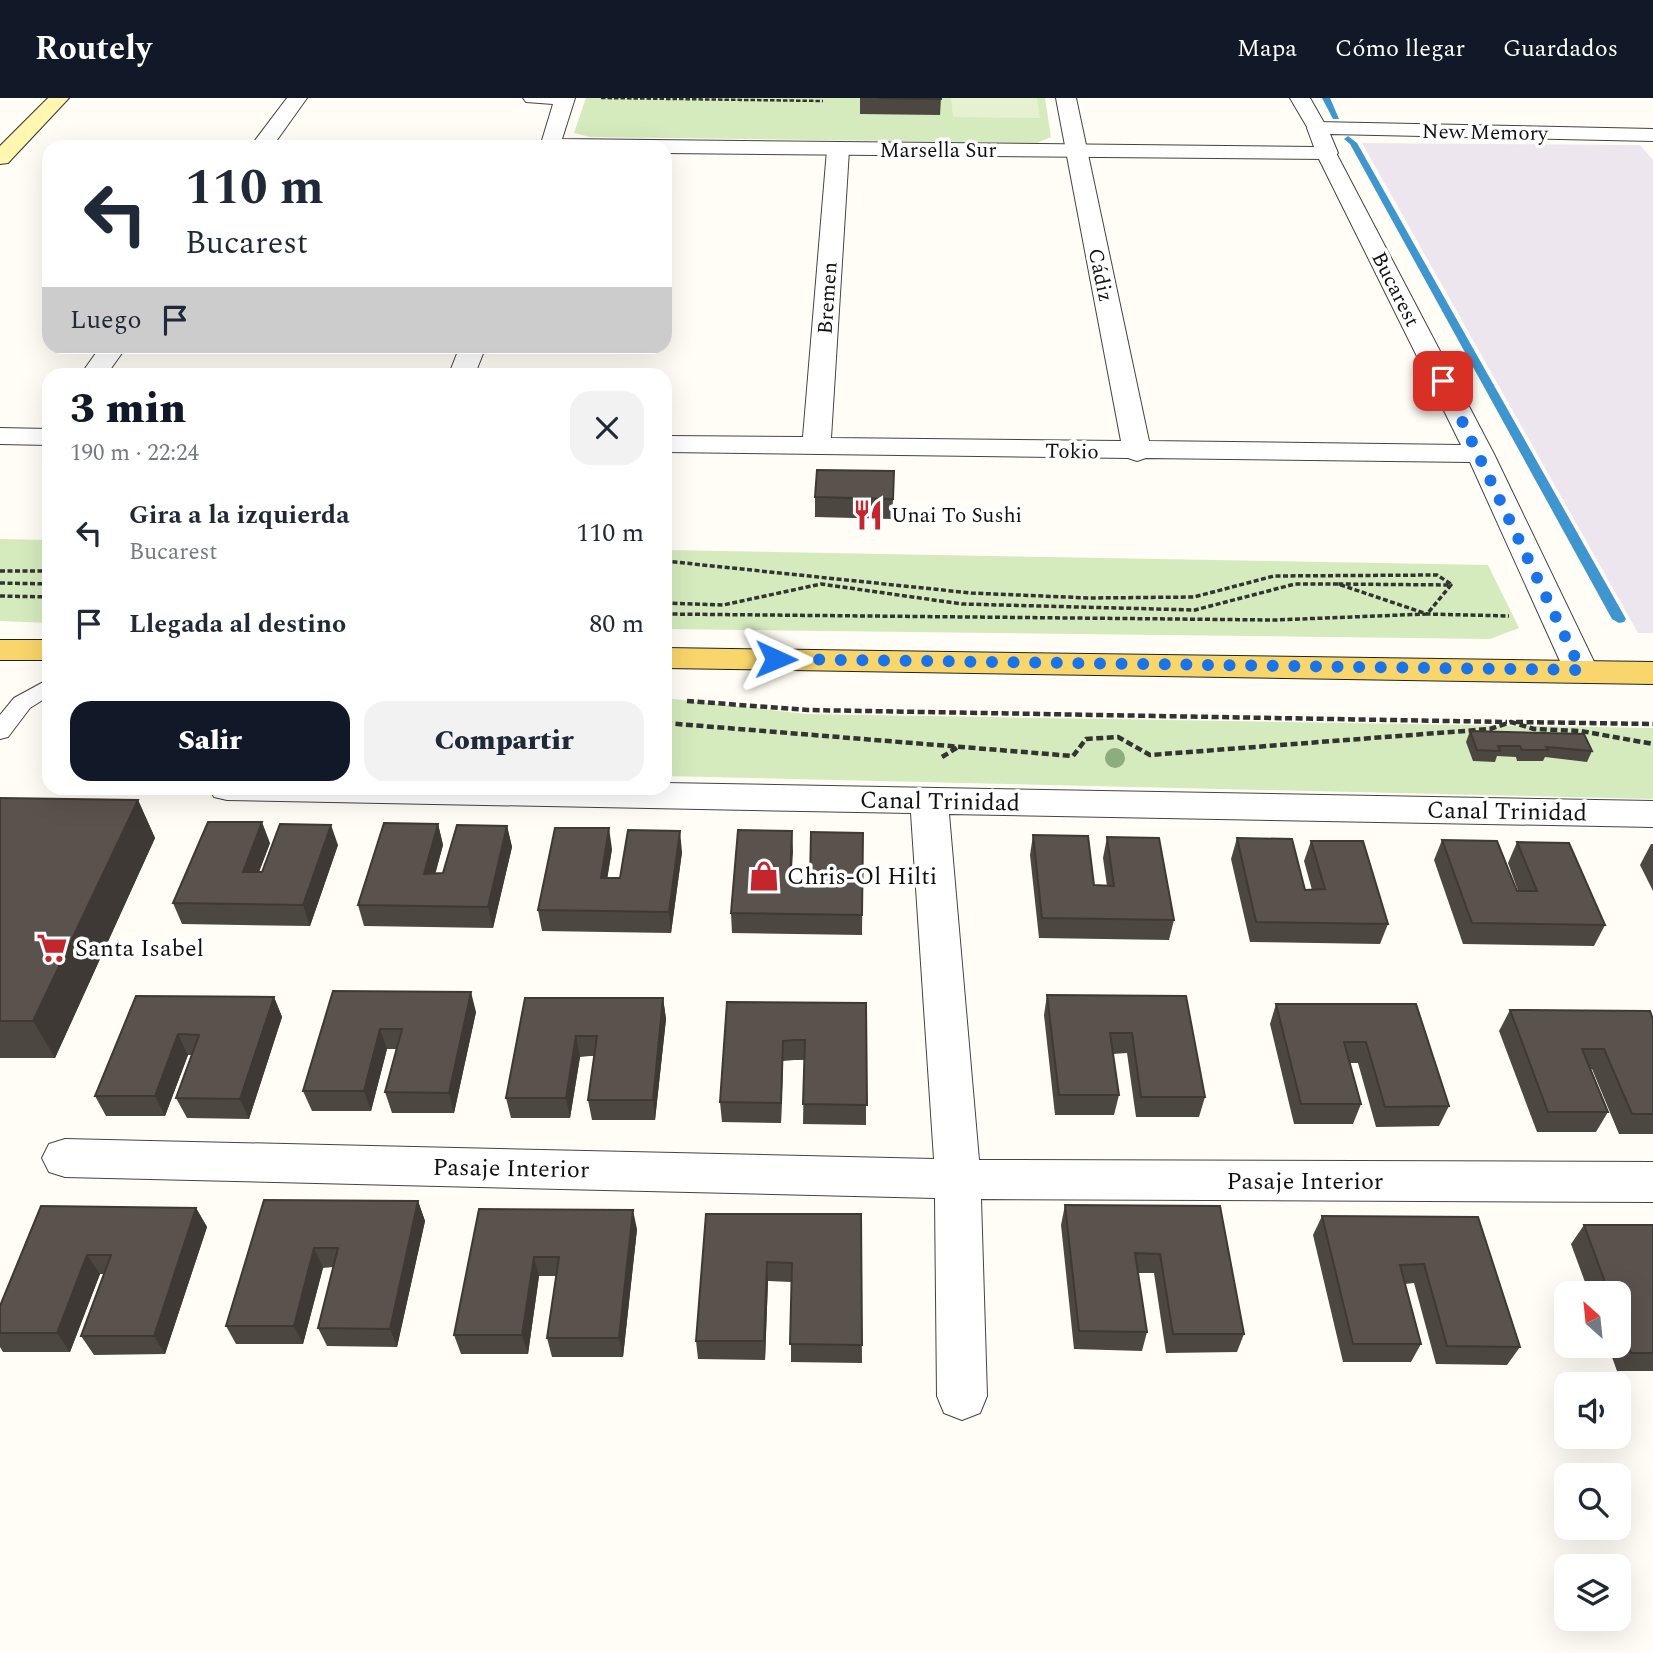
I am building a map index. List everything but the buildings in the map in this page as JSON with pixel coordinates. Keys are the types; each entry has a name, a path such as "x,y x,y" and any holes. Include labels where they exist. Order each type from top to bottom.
{"main road":[{"path":"0,158 59,98"},
{"path":"0,650 42,650"},
{"path":"672,658 1653,673"}],"street":[{"path":"266,140 297,98"},
{"path":"533,98 565,98 551,140"},
{"name":"Cádiz","path":"1066,98 1137,452"},
{"name":"Bucarest","path":"1300,98 1480,454 1581,670"},
{"name":"New Memory","path":"1317,128 1653,135"},
{"name":"Marsella Sur","path":"672,148 1327,153"},
{"name":"Bremen","path":"816,446 838,150"},
{"path":"0,436 42,436"},
{"name":"Tokio","path":"672,444 1137,452 1480,454"},
{"name":"Canal Trinidad","path":"637,795 1653,814"},
{"path":"929,800 958,1179 962,1396"},
{"name":"Pasaje Interior","path":"65,1158 958,1179 1653,1182"}],"lane":[{"path":"0,731 22,703 42,690"}],"path":[{"path":"565,98 823,102"},
{"path":"672,562 971,593 1088,598 1194,597 1274,576 1437,575 1451,585"},
{"path":"0,571 42,571"},
{"path":"0,583 42,584"},
{"path":"672,603 723,605 821,584 961,604 1195,610 1295,584 1451,585"},
{"path":"1338,584 1427,614"},
{"path":"1427,614 1451,585"},
{"path":"0,596 42,597"},
{"path":"672,614 1261,620 1427,614 1558,618"},
{"path":"678,700 808,710 1653,724"},
{"path":"672,724 1073,755 1086,739 1118,737 1150,755 1490,729 1511,722 1534,729 1581,731 1653,744"}],"shaded area":[{"path":"1362,143 1640,145 1653,160 1653,633 1638,633"}],"green space":[{"path":"586,98 1045,98 1051,137 1037,143 590,137 574,133"},
{"path":"951,98 1037,98 1040,118 953,117"},
{"path":"0,539 42,540 42,623 0,621"},
{"path":"672,550 1488,565 1519,628 1490,639 672,629"},
{"path":"672,699 806,714 1653,728 1653,799 672,776"}],"waterway":[{"path":"1326,98 1336,117"},
{"path":"1348,139 1353,143 1619,619"}],"place":[{"name":"Unai To Sushi","path":"868,515"},
{"name":"Chris-Ol Hilti","path":"764,876"},
{"name":"Santa Isabel","path":"52,948"}],"route":[{"path":"776,659 1581,670 1443,381"}]}
